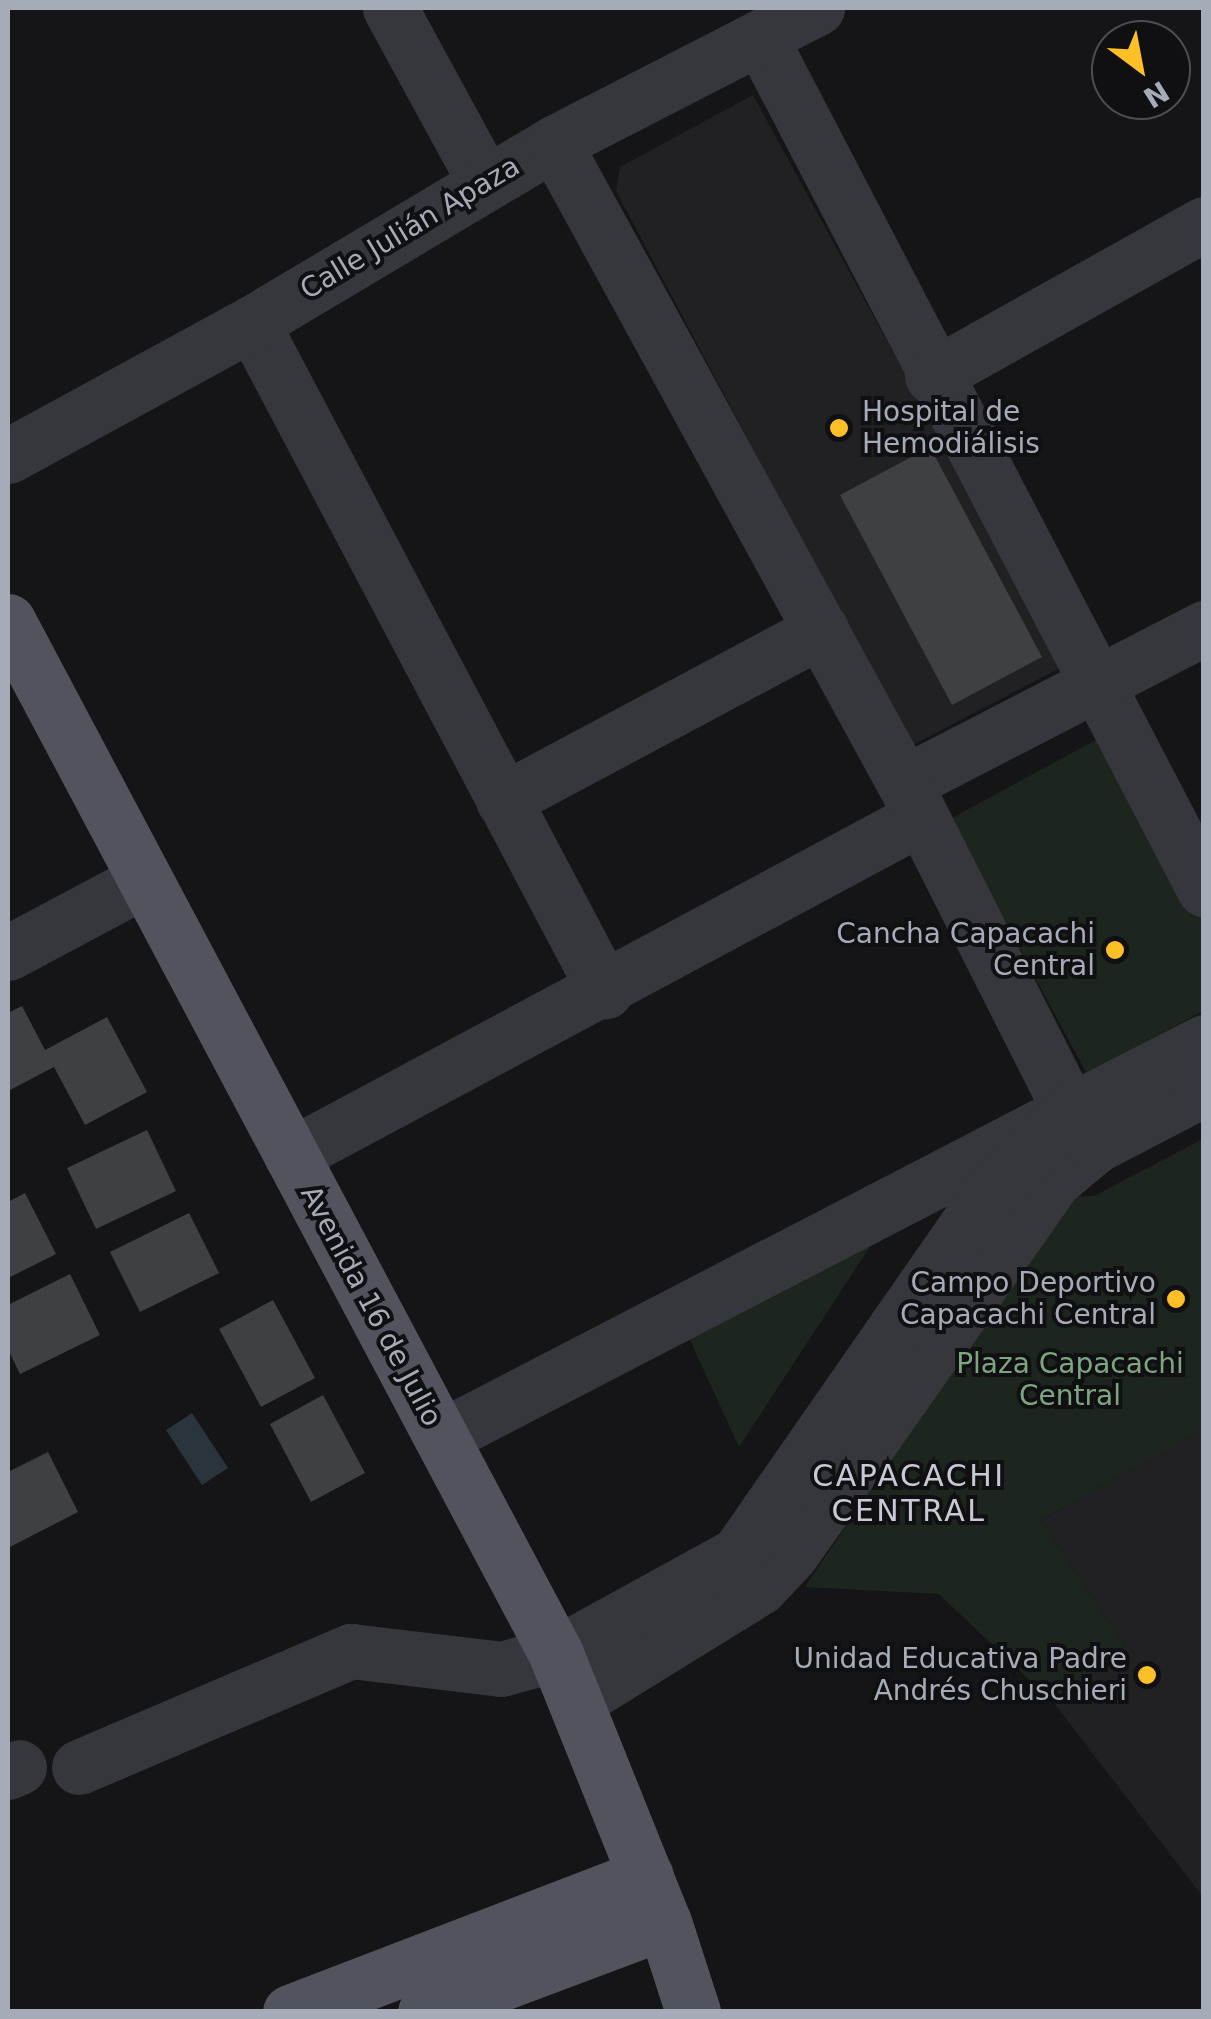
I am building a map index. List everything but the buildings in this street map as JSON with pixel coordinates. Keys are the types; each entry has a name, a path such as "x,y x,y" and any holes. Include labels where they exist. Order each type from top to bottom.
{"main road":[{"name":"Avenida 16 de Julio","path":"8,620 566,1677 655,1899 693,2012"},
{"path":"290,2012 655,1899"},
{"path":"425,2012 655,1899"}],"street":[{"path":"390,8 486,182"},
{"name":"Calle Julián Apaza","path":"8,456 252,323 554,143 817,8"},
{"path":"760,37 932,376 1204,889"},
{"path":"554,143 822,630 1070,1111"},
{"path":"932,376 1204,224"},
{"path":"252,323 606,991"},
{"path":"292,1155 606,991 1097,685 1204,628"},
{"path":"503,800 822,630"},
{"path":"8,954 145,880"},
{"path":"441,1437 1204,1042"},
{"path":"80,1767 351,1651 566,1677 760,1586 791,1554 1054,1179 1096,1145 1204,1089"},
{"path":"566,1677 738,1554 990,1192 1070,1111"}],"shaded area":[{"name":"Hospital de Hemodiálisis","path":"753,95 1064,666 911,746 616,191 620,167"},
{"path":"192,1413 228,1468 202,1485 166,1430"},
{"name":"Unidad Educativa Padre Andrés Chuschieri","path":"1203,1431 1203,1897 1054,1703 1125,1646 1041,1520"}],"green space":[{"path":"1105,735 1203,919 1203,1011 1087,1074 950,819"},
{"name":"Plaza Capacachi Central","path":"1203,1139 1203,1431 1041,1520 1125,1646 1054,1703 939,1594 805,1587 1066,1197 1094,1196"},
{"path":"912,1182 739,1447 673,1303"}],"place":[{"name":"Hospital de Hemodiálisis","path":"839,428"},
{"name":"Cancha Capacachi Central","path":"1115,950"},
{"name":"Campo Deportivo Capacachi Central","path":"1176,1299"},
{"name":"Unidad Educativa Padre Andrés Chuschieri","path":"1147,1675"}],"district":[{"name":"CAPACACHI CENTRAL","path":"909,1493"}]}
